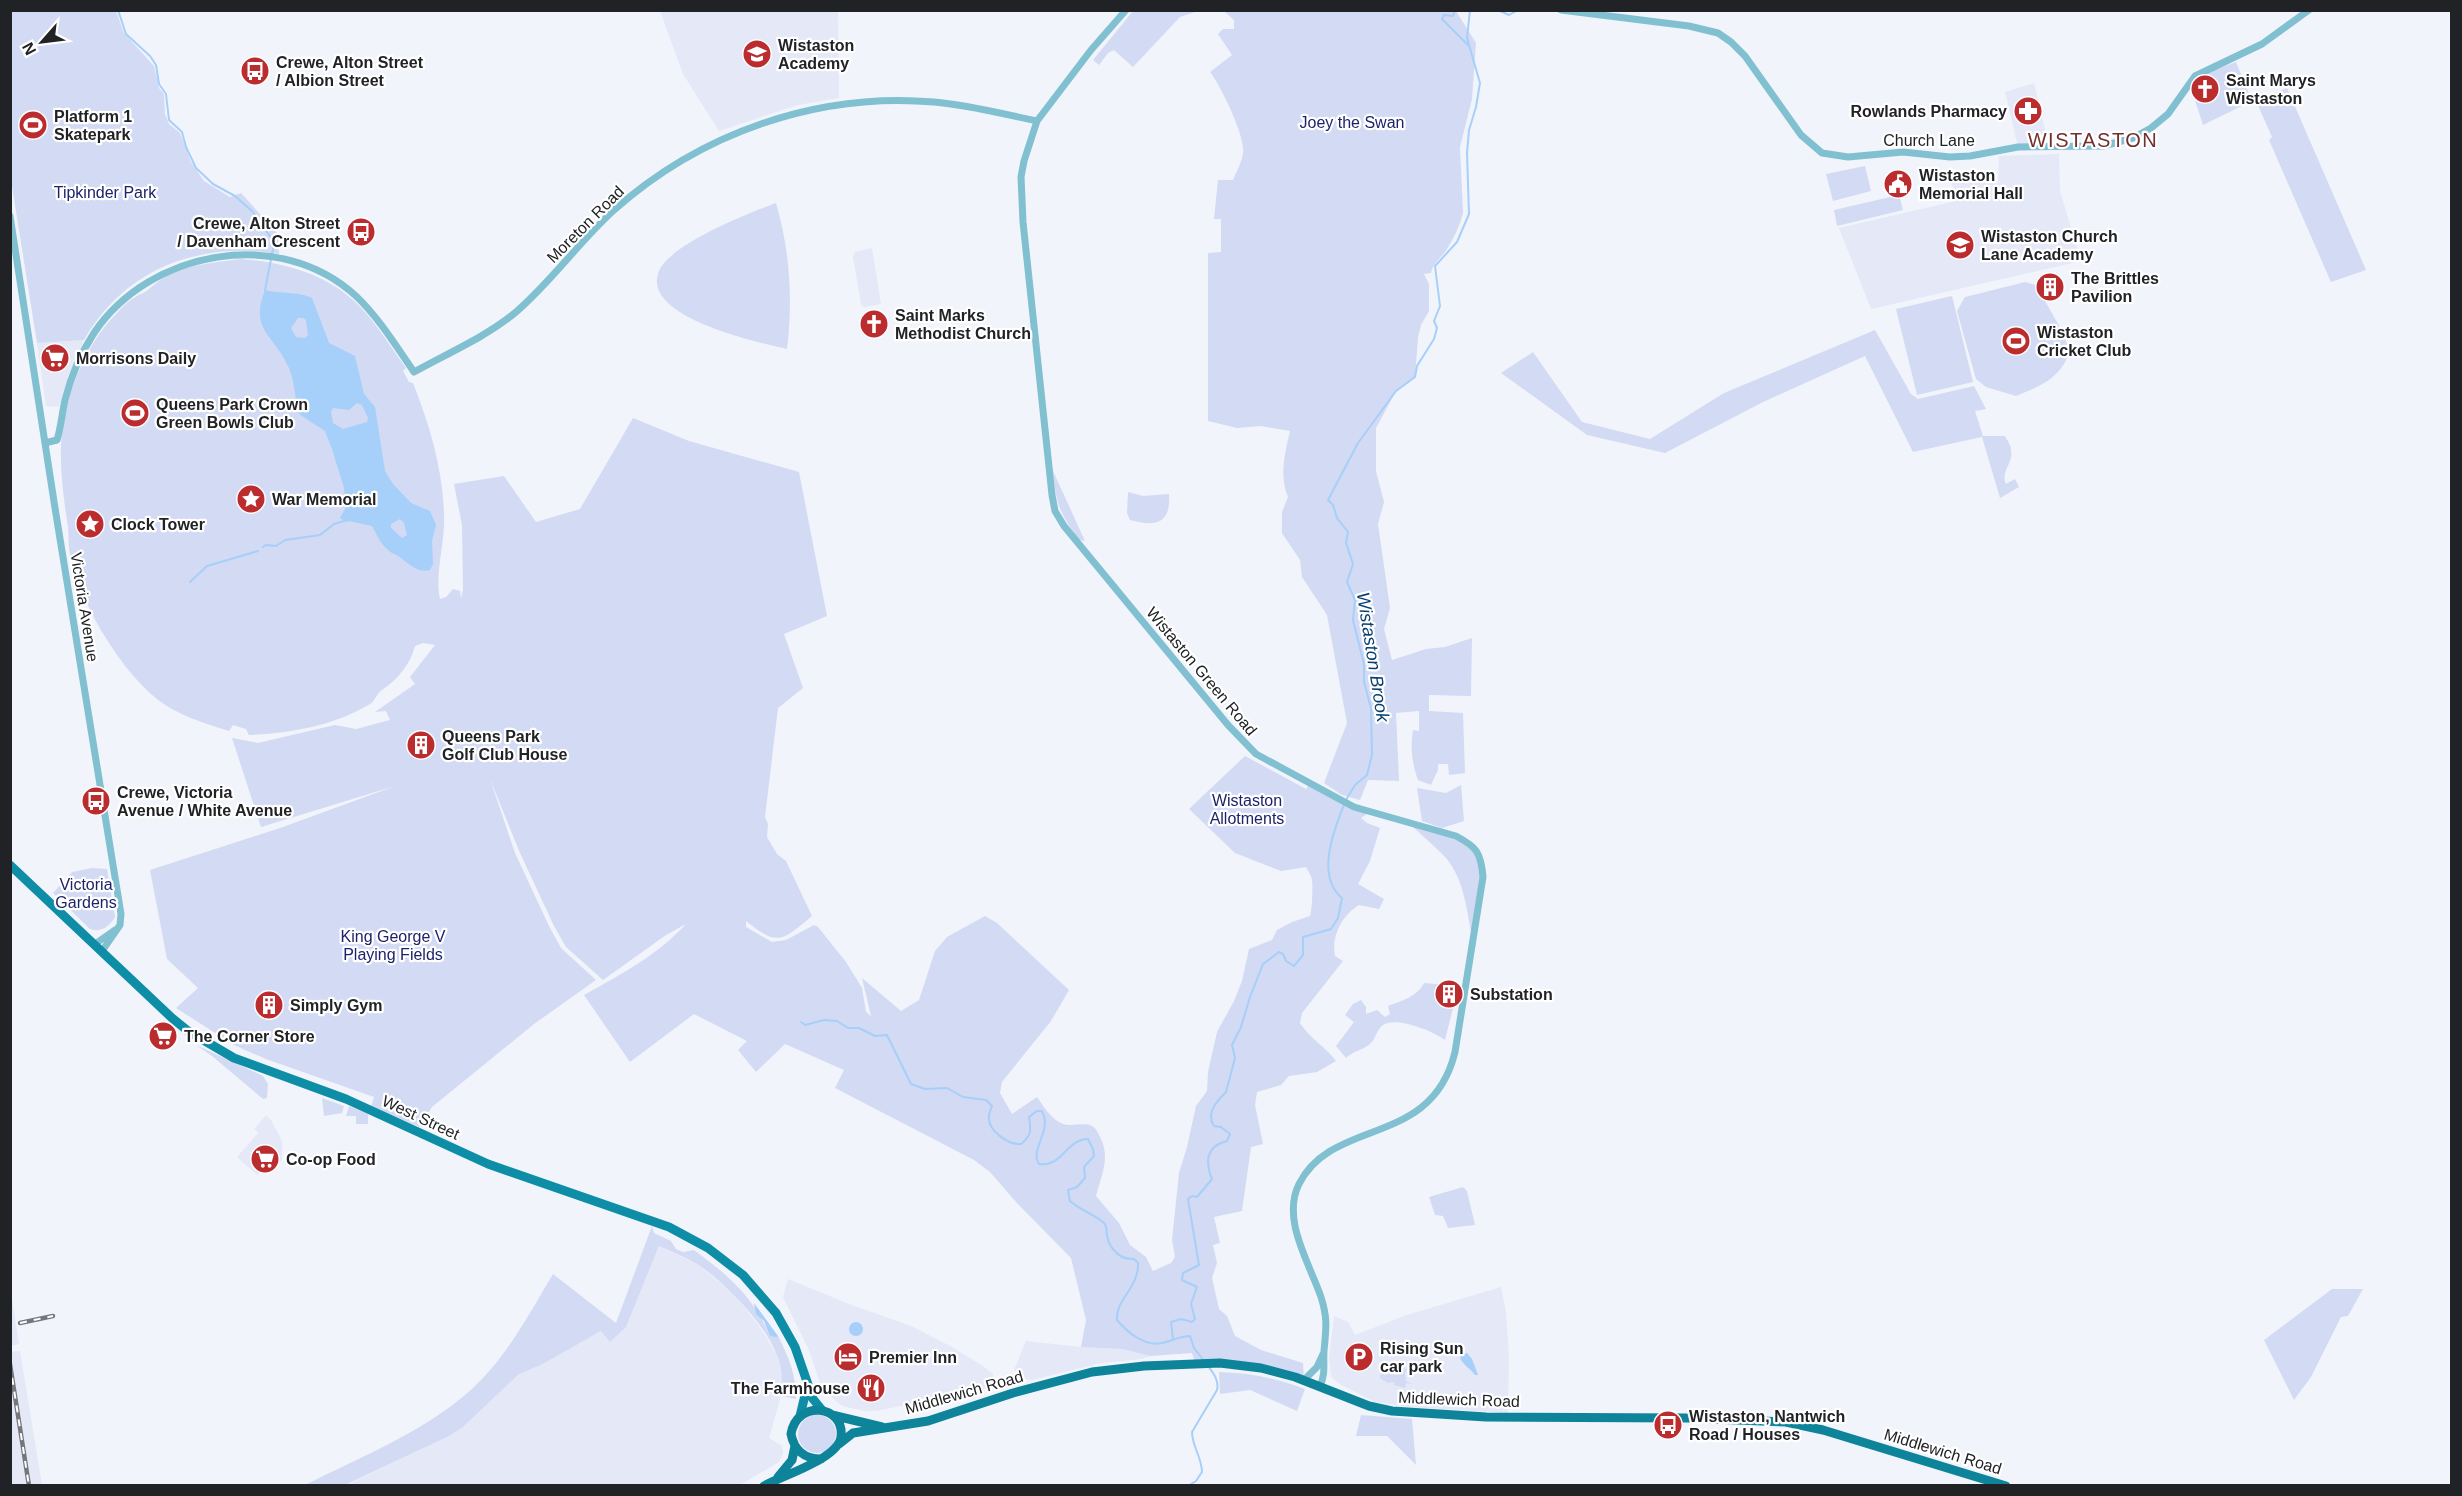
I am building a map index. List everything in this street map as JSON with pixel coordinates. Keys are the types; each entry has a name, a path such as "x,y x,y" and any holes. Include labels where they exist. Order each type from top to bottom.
{"highway":[{"name":"Middlewich Road","path":"839,1444 853,1433 928,1421 1023,1390 1092,1372 1144,1366 1220,1363 1261,1368 1304,1380 1369,1406 1418,1414 1486,1417 1688,1418 1786,1422 1823,1430 2006,1485"},
{"path":"764,1485 831,1454 839,1444 840,1428 832,1414 822,1410 811,1410 800,1416 792,1430 795,1446 792,1460 776,1479"},
{"name":"Middlewich Road","path":"832,1414 882,1427"},
{"path":"795,1446 807,1457 821,1459"}],"main road":[{"name":"West Street","path":"10,865 188,1031 234,1058 346,1100 488,1164 669,1227 708,1248 743,1275 776,1313 795,1347 813,1399 822,1410"},
{"path":"800,1416 808,1385"}],"street":[{"name":"Wistaston Green Road","path":"1126,10 1037,121 1024,161 1021,195 1055,511 1064,526 1246,746 1266,761 1354,807 1456,836 1476,850 1482,860 1483,877 1455,1052 1447,1076 1429,1101 1418,1111 1316,1162 1298,1186 1294,1205 1295,1218 1307,1264 1321,1298 1327,1329 1324,1352 1325,1375 1320,1386"},
{"name":"Church Lane","path":"1561,10 1702,28 1724,37 1745,56 1801,135 1822,153 1848,157 1903,152 1950,157 1970,156 2018,147 2103,146 2133,138 2151,128 2168,114 2195,76 2262,44 2309,10"},
{"path":"1631,19 1632,10"},
{"name":"Moreton Road","path":"45,443 57,440 71,380 86,347 103,321 119,304 150,280 182,265 230,255 265,256 318,273 356,296 384,328 414,372 509,318 543,286 584,240 632,196 677,164 730,136 777,118 806,111 881,101 946,104 1037,121"},
{"name":"Victoria Avenue","path":"10,216 121,914 121,922 117,929 98,947"},
{"path":"1304,1380 1317,1367 1324,1352"}],"shaded area":[{"name":"Wistaston Academy","path":"660,11 838,11 839,98 798,105 719,131 683,74"},
{"path":"2034,83 2045,129 2045,145 2018,147 2005,92"},
{"name":"Wistaston Church Lane Academy","path":"2059,154 2060,191 2081,261 1871,309 1839,228 1956,201 1951,181 1998,183 1999,156"},
{"path":"872,248 881,304 864,307 861,304 853,257 855,252"},
{"path":"84,340 69,374 59,407 46,406 37,343"},
{"path":"266,1115 282,1141 282,1160 271,1170 266,1166 257,1175 237,1157 258,1133 254,1129"},
{"path":"659,1246 697,1264 734,1294 759,1326 777,1355 783,1381 769,1438 782,1446 783,1453 779,1462 740,1485 345,1486 463,1427 519,1374 541,1365 601,1331 610,1341 626,1327"},
{"path":"788,1279 911,1326 983,1366 993,1374 995,1383 989,1387 955,1395 876,1411 842,1406 822,1389 809,1350 783,1297"},
{"path":"1501,1287 1506,1312 1509,1356 1508,1413 1409,1407 1375,1402 1341,1385 1331,1377 1329,1358 1334,1316 1348,1322 1355,1335 1407,1315"},
{"path":"11,1292 19,1344 10,1346"},
{"path":"1026,1341 1122,1349 1150,1356 1142,1359 1101,1363 1032,1380 1026,1379 1014,1370"},
{"path":"20,1351 42,1485 11,1485 10,1352"}],"green space":[{"name":"Tipkinder Park","path":"10,11 116,11 124,33 154,66 159,88 164,94 165,114 169,124 180,133 191,162 204,181 230,197 241,193 278,234 279,254 250,251 221,252 167,265 143,278 121,294 101,315 84,340 37,343 11,180"},
{"path":"1133,11 1198,11 1180,17 1133,67 1114,50 1108,53 1099,65 1093,60"},
{"name":"Joey the Swan","path":"1224,11 1456,11 1476,43 1472,99 1460,147 1463,213 1457,231 1447,249 1435,263 1431,273 1424,274 1429,284 1429,311 1421,325 1418,337 1415,377 1396,391 1376,428 1376,471 1384,502 1378,524 1390,608 1384,629 1392,660 1472,638 1471,696 1429,695 1429,711 1463,713 1465,773 1449,775 1448,764 1438,764 1438,770 1431,785 1418,780 1413,761 1412,737 1413,730 1419,731 1419,711 1396,713 1399,781 1368,780 1360,800 1342,795 1324,783 1347,723 1327,615 1302,577 1300,560 1282,533 1282,512 1288,497 1284,481 1284,464 1290,431 1261,426 1237,428 1208,421 1208,253 1221,252 1221,219 1214,219 1218,180 1233,180 1243,153 1241,136 1232,112 1210,72 1232,55 1218,34 1223,29 1234,29 1234,20"},
{"path":"2236,62 2252,101 2203,125 2191,88 2203,74"},
{"path":"2287,88 2366,270 2331,282 2269,140 2272,137 2256,101"},
{"path":"1865,166 1871,191 1833,201 1826,174"},
{"path":"1899,195 1903,210 1837,226 1834,210"},
{"path":"776,203 789,276 790,312 787,349 705,325 683,314 667,302 658,287 659,271 678,250 712,231"},
{"path":"241,259 300,270 340,290 367,314 406,368 403,371 409,382 413,383 426,418 436,453 442,489 444,526 439,573 440,599 446,597 453,589 460,591 461,598 463,590 462,525 454,484 504,476 536,522 580,509 633,418 689,441 799,472 827,616 784,634 803,688 778,708 765,817 768,824 767,837 777,854 786,861 812,916 794,931 780,938 766,935 746,921 746,927 772,942 786,940 814,925 818,927 846,962 862,988 866,1012 871,1016 862,978 901,1011 919,1000 935,951 947,937 985,916 997,923 1069,990 1051,1021 1002,1082 1000,1093 1012,1114 1037,1097 1055,1120 1066,1125 1081,1124 1095,1128 1105,1152 1096,1196 1119,1223 1130,1245 1146,1257 1153,1271 1171,1263 1175,1257 1172,1240 1179,1173 1196,1106 1207,1091 1208,1072 1217,1032 1242,981 1249,949 1272,940 1277,930 1310,916 1312,904 1312,879 1306,867 1281,871 1235,853 1189,809 1245,756 1306,789 1310,783 1371,811 1361,818 1380,828 1370,861 1358,884 1384,899 1379,909 1359,905 1343,921 1336,934 1334,949 1335,956 1343,961 1302,1013 1300,1023 1336,1061 1317,1072 1289,1076 1281,1085 1257,1092 1255,1105 1263,1144 1251,1147 1242,1211 1214,1217 1220,1243 1213,1245 1217,1263 1212,1278 1219,1309 1227,1316 1235,1336 1261,1350 1303,1363 1304,1380 1195,1363 1192,1353 1150,1356 1122,1349 1081,1347 1086,1320 1071,1258 990,1172 974,1160 835,1088 844,1070 785,1044 756,1072 738,1050 747,1041 694,1014 630,1062 584,995 625,972 664,945 686,924 666,935 603,980 566,947 554,926 520,853 490,779 515,853 549,926 561,948 596,980 534,1024 432,1107 420,1127 371,1107 374,1097 266,1059 234,1045 176,1008 198,988 167,959 150,870 283,827 395,786 261,827 232,738 258,743 335,725 356,729 390,720 386,711 375,712 415,684 410,677 435,645 423,643 415,646 407,665 398,676 380,691 372,703 356,712 312,727 249,735 246,729 233,725 229,731 198,721 169,707 151,694 112,648 91,611 70,554 61,466 66,410 77,375 94,342 131,300 166,276 178,271 205,264"},
{"name":"Wistaston Cricket Club","path":"2025,282 2036,285 2062,331 2070,351 2061,368 2049,380 2016,396 1986,387 1976,379 1957,311 1965,297"},
{"path":"1952,296 1973,382 1917,395 1896,309"},
{"path":"1875,330 1911,394 1918,399 1974,386 1986,409 1975,411 1983,436 2005,436 2011,455 2005,475 2006,484 2015,479 2019,487 2000,498 1982,437 1913,452 1865,356 1763,402 1665,453 1587,435 1501,373 1533,352 1582,422 1650,439 1724,393"},
{"path":"1053,471 1085,541 1079,540 1063,515 1057,500"},
{"path":"1128,492 1143,496 1169,494 1169,504 1164,517 1154,523 1130,520 1127,513"},
{"path":"1461,785 1464,821 1442,828 1422,821 1417,788 1446,793"},
{"path":"1411,825 1452,837 1466,844 1474,854 1479,866 1480,880 1472,937 1464,895 1457,875 1445,857"},
{"name":"Victoria Gardens","path":"92,868 107,869 115,917 108,926 98,930 90,929 53,893 72,872"},
{"path":"1444,982 1454,986 1457,992 1445,1040 1414,1026 1396,1022 1383,1025 1370,1044 1346,1058 1336,1046 1354,1022 1345,1015 1353,1004 1361,1000 1366,1007 1366,1014 1377,1010 1385,1017 1390,1014 1388,1006 1413,995 1424,983"},
{"path":"196,1045 263,1076 268,1084 267,1098 263,1099"},
{"path":"322,1098 344,1106 342,1113 324,1116"},
{"path":"349,1106 368,1114 368,1124 356,1124 356,1116 346,1116"},
{"path":"1463,1187 1467,1191 1475,1225 1448,1228 1443,1216 1435,1215 1429,1197"},
{"path":"652,1226 654,1233 671,1241 676,1249 683,1252 694,1250 729,1278 748,1298 770,1336 778,1336 782,1344 793,1374 796,1399 781,1396 782,1375 777,1355 754,1317 708,1272 697,1264 659,1246 626,1327 610,1342 601,1331 541,1365 519,1374 463,1427 449,1436 345,1485 303,1486 397,1440 442,1413 463,1397 502,1356 553,1274 616,1323"},
{"path":"2332,1289 2363,1289 2348,1316 2341,1317 2311,1377 2294,1400 2264,1340"},
{"path":"1399,1368 1407,1369 1406,1381 1413,1384 1406,1383 1405,1388 1380,1378 1381,1373 1398,1375"},
{"path":"1219,1372 1263,1377 1305,1389 1297,1411 1250,1390 1220,1394"},
{"path":"817,1415 830,1421 836,1434 830,1447 817,1453 804,1447 798,1434 804,1421"},
{"path":"1361,1415 1412,1419 1416,1465 1387,1436 1356,1436"}],"water":[{"path":"265,290 301,294 312,298 329,343 355,356 364,394 375,407 385,471 393,484 411,503 430,511 436,525 432,541 433,564 430,570 414,568 386,548 372,526 346,522 340,518 346,507 344,488 332,449 325,431 299,414 293,379 283,357 265,332 260,315","holes":["298,318 306,320 308,335 305,338 296,337 291,328","357,403 362,405 368,418 367,422 343,429 333,423 331,412 333,408 349,410","400,519 404,523 407,535 402,538 391,528 391,524"]},
{"path":"754,1303 777,1337 770,1336 764,1321 756,1314"},
{"path":"856,1322 861,1324 863,1329 861,1334 856,1336 851,1334 849,1329 851,1324"},
{"path":"1467,1353 1478,1375 1475,1375 1460,1358 1462,1354"}],"waterway":[{"path":"118,10 126,34 150,56 156,65 159,84 166,94 169,120 182,132 196,168 213,184 235,196 252,211 272,239 273,249 265,290"},
{"path":"1455,10 1453,16 1444,15 1442,19 1468,45"},
{"name":"Wistaston Brook","path":"1346,800 1355,785 1367,775 1372,755 1371,708 1364,682 1364,664 1353,620 1355,600 1347,582 1353,564 1346,543 1348,532 1337,518 1333,505 1328,500 1358,443 1396,391 1415,377 1417,366 1434,339 1437,328 1434,321 1440,306 1435,266 1457,242 1469,214 1467,153 1469,130 1480,83 1467,38 1470,10"},
{"path":"1498,10 1509,15 1518,10"},
{"path":"263,547 276,546 285,540 320,535 334,524 344,521"},
{"path":"190,582 207,566 258,551"},
{"name":"Wistaston Brook","path":"1173,1339 1171,1322 1181,1319 1192,1322 1195,1319 1191,1304 1197,1287 1182,1280 1183,1273 1199,1265 1188,1199 1192,1196 1197,1197 1212,1179 1208,1167 1209,1156 1215,1147 1227,1141 1230,1134 1221,1127 1214,1126 1211,1116 1214,1107 1226,1092 1235,1058 1232,1045 1241,1027 1263,964 1279,952 1283,954 1286,961 1294,966 1303,955 1303,937 1331,929 1338,918 1342,898 1334,889 1328,866 1335,828 1344,805"},
{"path":"801,1022 805,1025 824,1020 837,1021 848,1028 859,1028 875,1036 887,1035 911,1084 925,1089 947,1088 963,1097 986,1100 992,1106 989,1116 991,1126 999,1136 1010,1142 1021,1144 1025,1141 1030,1132 1029,1117 1037,1111 1042,1111 1045,1125 1037,1152 1039,1164 1053,1162 1074,1143 1088,1139 1094,1156 1084,1167 1085,1178 1077,1187 1068,1190 1070,1201 1105,1224 1108,1241 1117,1253 1125,1258 1134,1259 1138,1263 1135,1280 1120,1306 1117,1320 1131,1334 1149,1343 1162,1343 1190,1336 1194,1348 1205,1362"},
{"path":"1188,1486 1196,1481 1202,1472 1192,1432 1217,1390 1217,1380 1208,1366"}],"railway":[{"path":"20,1323 53,1316"},
{"path":"10,1364 29,1486"}],"place":[{"name":"Wistaston Academy","path":"757,54"},
{"name":"Crewe, Alton Street / Albion Street","path":"255,71"},
{"name":"Saint Marys Wistaston","path":"2205,89"},
{"name":"Rowlands Pharmacy","path":"2028,111"},
{"name":"Platform 1 Skatepark","path":"33,125"},
{"name":"Wistaston Memorial Hall","path":"1898,184"},
{"name":"Crewe, Alton Street / Davenham Crescent","path":"361,232"},
{"name":"Wistaston Church Lane Academy","path":"1960,245"},
{"name":"The Brittles Pavilion","path":"2050,287"},
{"name":"Saint Marks Methodist Church","path":"874,324"},
{"name":"Wistaston Cricket Club","path":"2016,341"},
{"name":"Morrisons Daily","path":"55,358"},
{"name":"Queens Park Crown Green Bowls Club","path":"135,413"},
{"name":"War Memorial","path":"251,499"},
{"name":"Clock Tower","path":"90,524"},
{"name":"Queens Park Golf Club House","path":"421,745"},
{"name":"Crewe, Victoria Avenue / White Avenue","path":"96,801"},
{"name":"Substation","path":"1449,994"},
{"name":"Simply Gym","path":"269,1005"},
{"name":"The Corner Store","path":"163,1036"},
{"name":"Co-op Food","path":"265,1159"},
{"name":"Premier Inn","path":"848,1357"},
{"name":"Rising Sun car park","path":"1359,1357"},
{"name":"The Farmhouse","path":"871,1388"},
{"name":"Wistaston, Nantwich Road / Houses","path":"1668,1425"}],"district":[{"name":"WISTASTON","path":"2093,140"}],"park label":[{"name":"Wistaston Allotments","path":"1247,809"},
{"name":"King George V Playing Fields","path":"393,945"}]}
